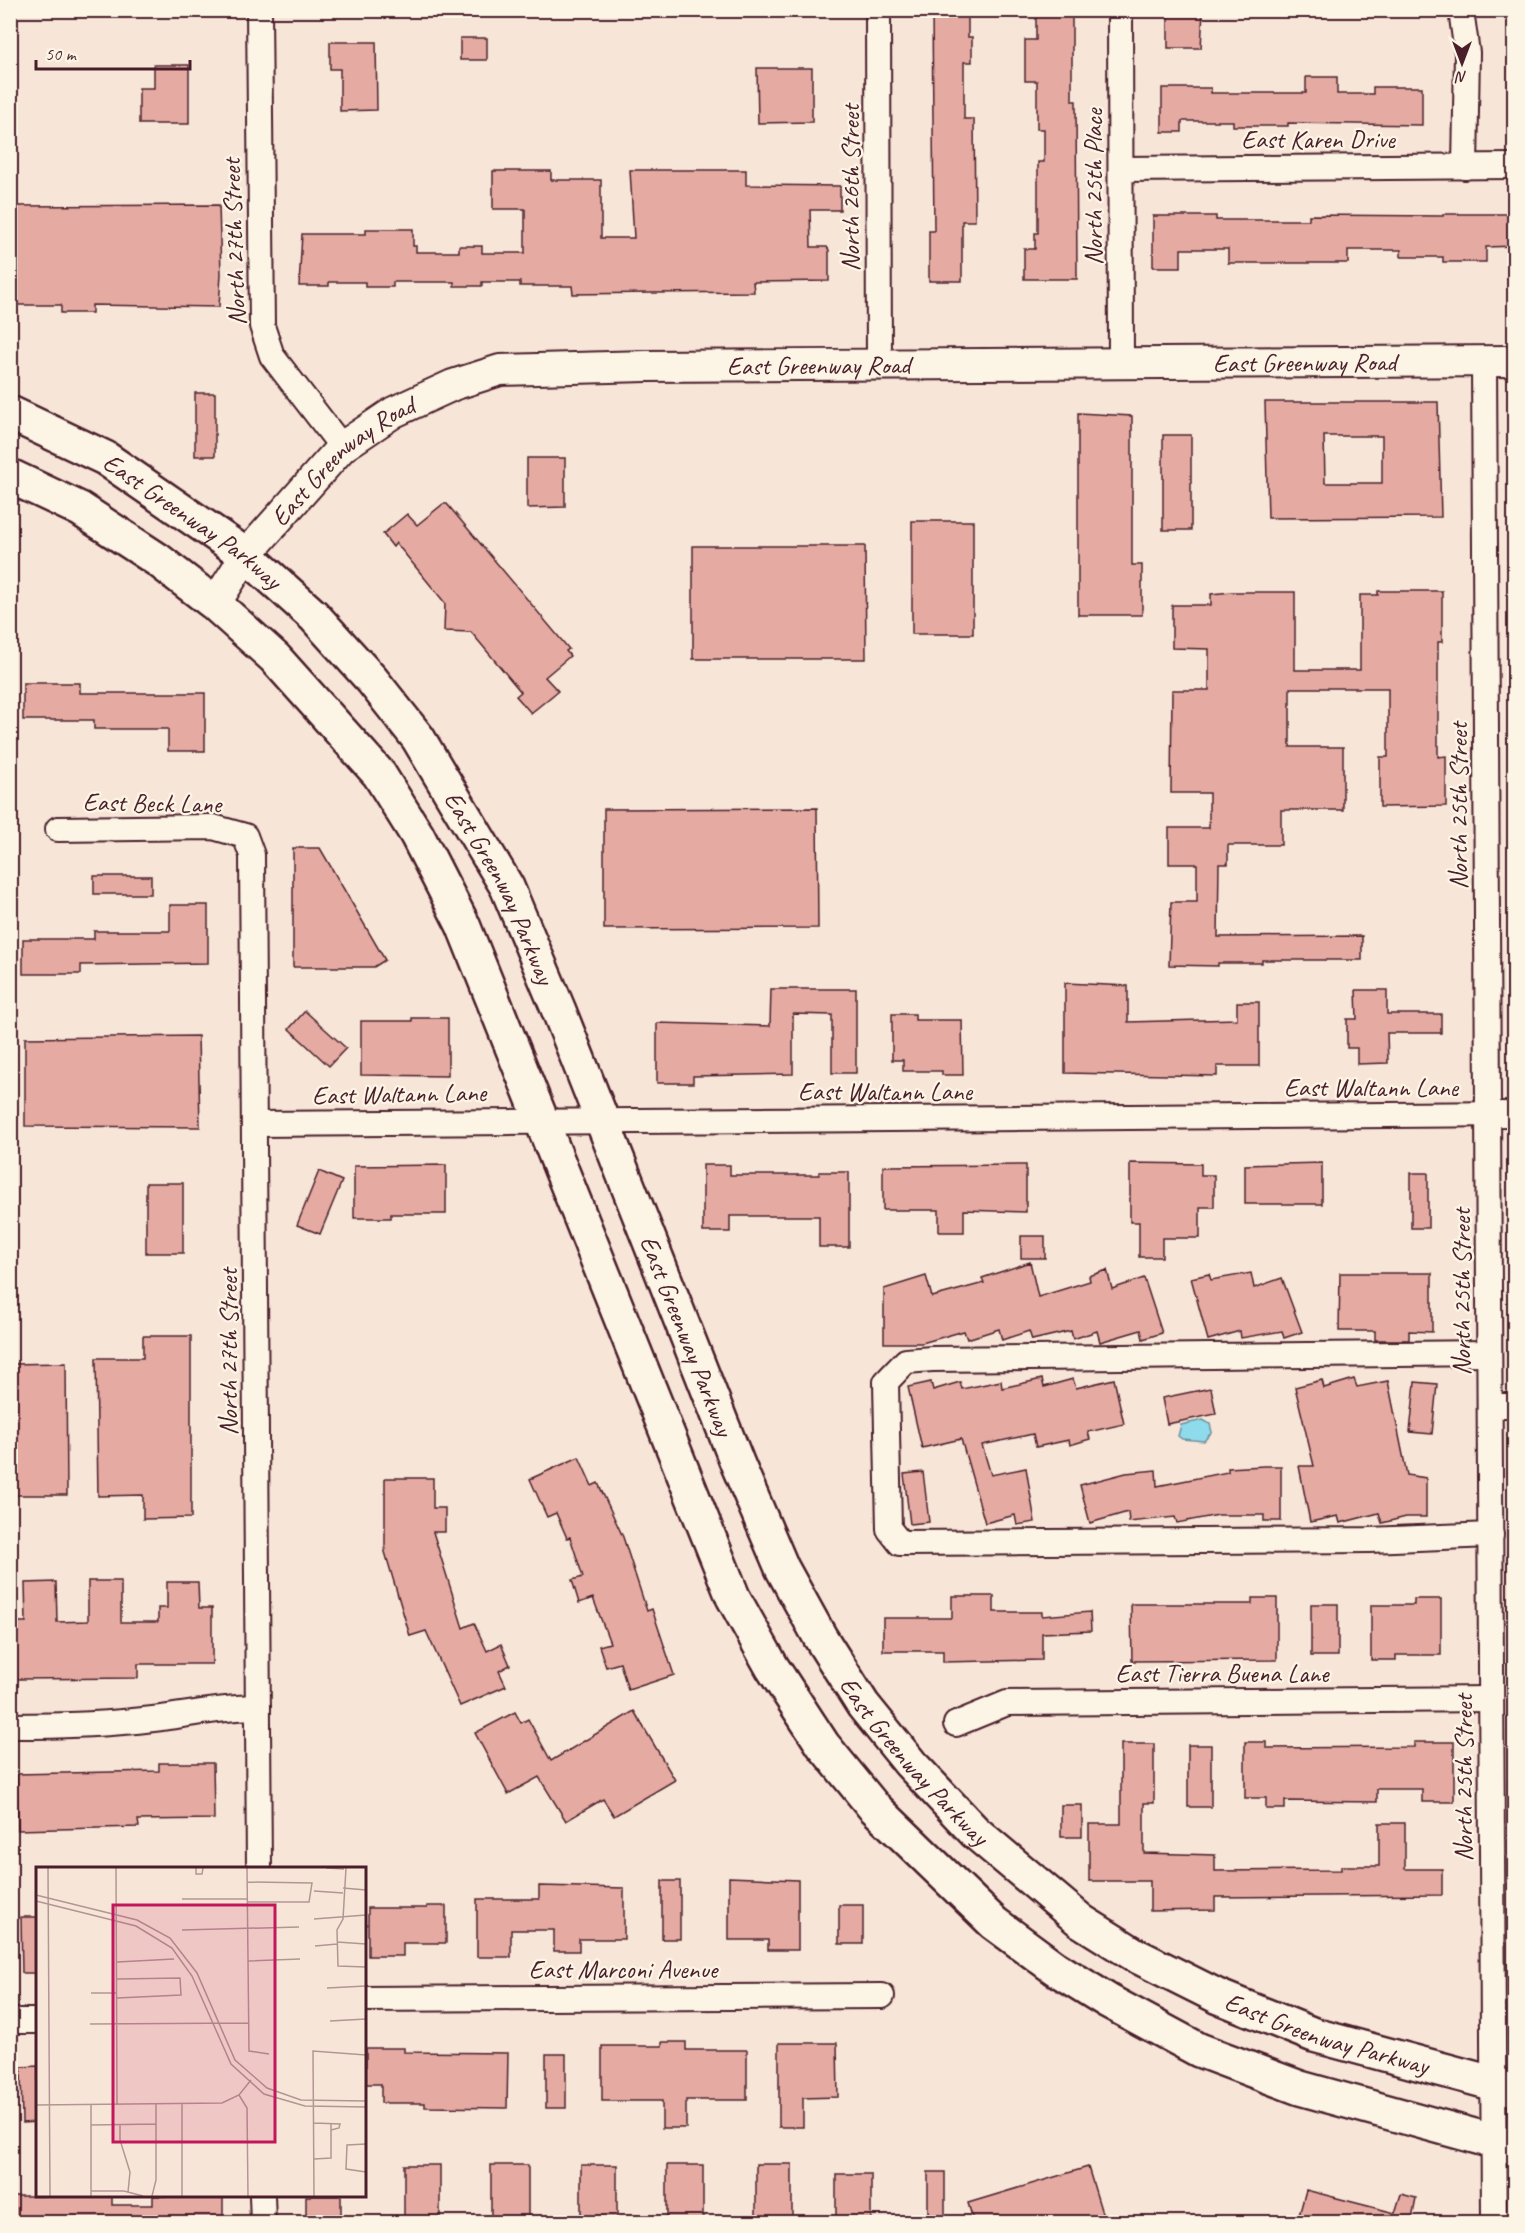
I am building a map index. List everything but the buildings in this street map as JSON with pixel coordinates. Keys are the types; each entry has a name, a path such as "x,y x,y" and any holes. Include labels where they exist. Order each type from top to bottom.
{"main road":[{"name":"East Greenway Parkway","path":"10,413 105,459 246,555 314,616 372,680 418,738 507,887 738,1465 782,1568 820,1637 863,1705 910,1763 975,1832 1081,1921 1137,1956 1217,1996 1314,2035 1504,2086"},
{"name":"East Greenway Parkway","path":"10,476 80,509 158,560 215,604 276,658 379,774 417,835 464,925 733,1597 772,1667 823,1745 873,1806 994,1923 1055,1968 1118,2007 1199,2050 1300,2088 1504,2144"},
{"path":"417,835 463,814"}],"street":[{"name":"North 27th Street","path":"259,10 262,326 272,356 342,447"},
{"name":"North 26th Street","path":"878,10 879,366"},
{"name":"North 25th Place","path":"1120,10 1121,364"},
{"path":"1461,10 1467,53 1465,167"},
{"name":"East Karen Drive","path":"1121,169 1515,166"},
{"name":"North 25th Street","path":"1484,361 1491,1699 1504,2086 1504,2144 1494,2223"},
{"name":"East Greenway Road","path":"215,604 246,555 342,447 394,412 453,385 500,370 646,366 1515,361"},
{"name":"East Beck Lane","path":"58,829 213,827 245,836"},
{"name":"North 27th Street","path":"245,836 252,855 259,1867"},
{"name":"East Waltann Lane","path":"255,1124 1515,1114"},
{"path":"1490,1353 932,1359 906,1361 886,1382 888,1530 900,1543 1369,1540 1491,1535"},
{"path":"1490,1406 1515,1406"},
{"name":"East Tierra Buena Lane","path":"956,1724 1007,1702 1491,1699"},
{"path":"10,1726 82,1726 153,1719 231,1707 258,1707"},
{"name":"East Marconi Avenue","path":"366,1999 882,1996"},
{"path":"10,2021 36,2021"},
{"path":"262,2197 263,2223"}],"water":[{"path":"1203,1420 1210,1424 1212,1432 1204,1441 1182,1439 1178,1436 1181,1425"}]}
